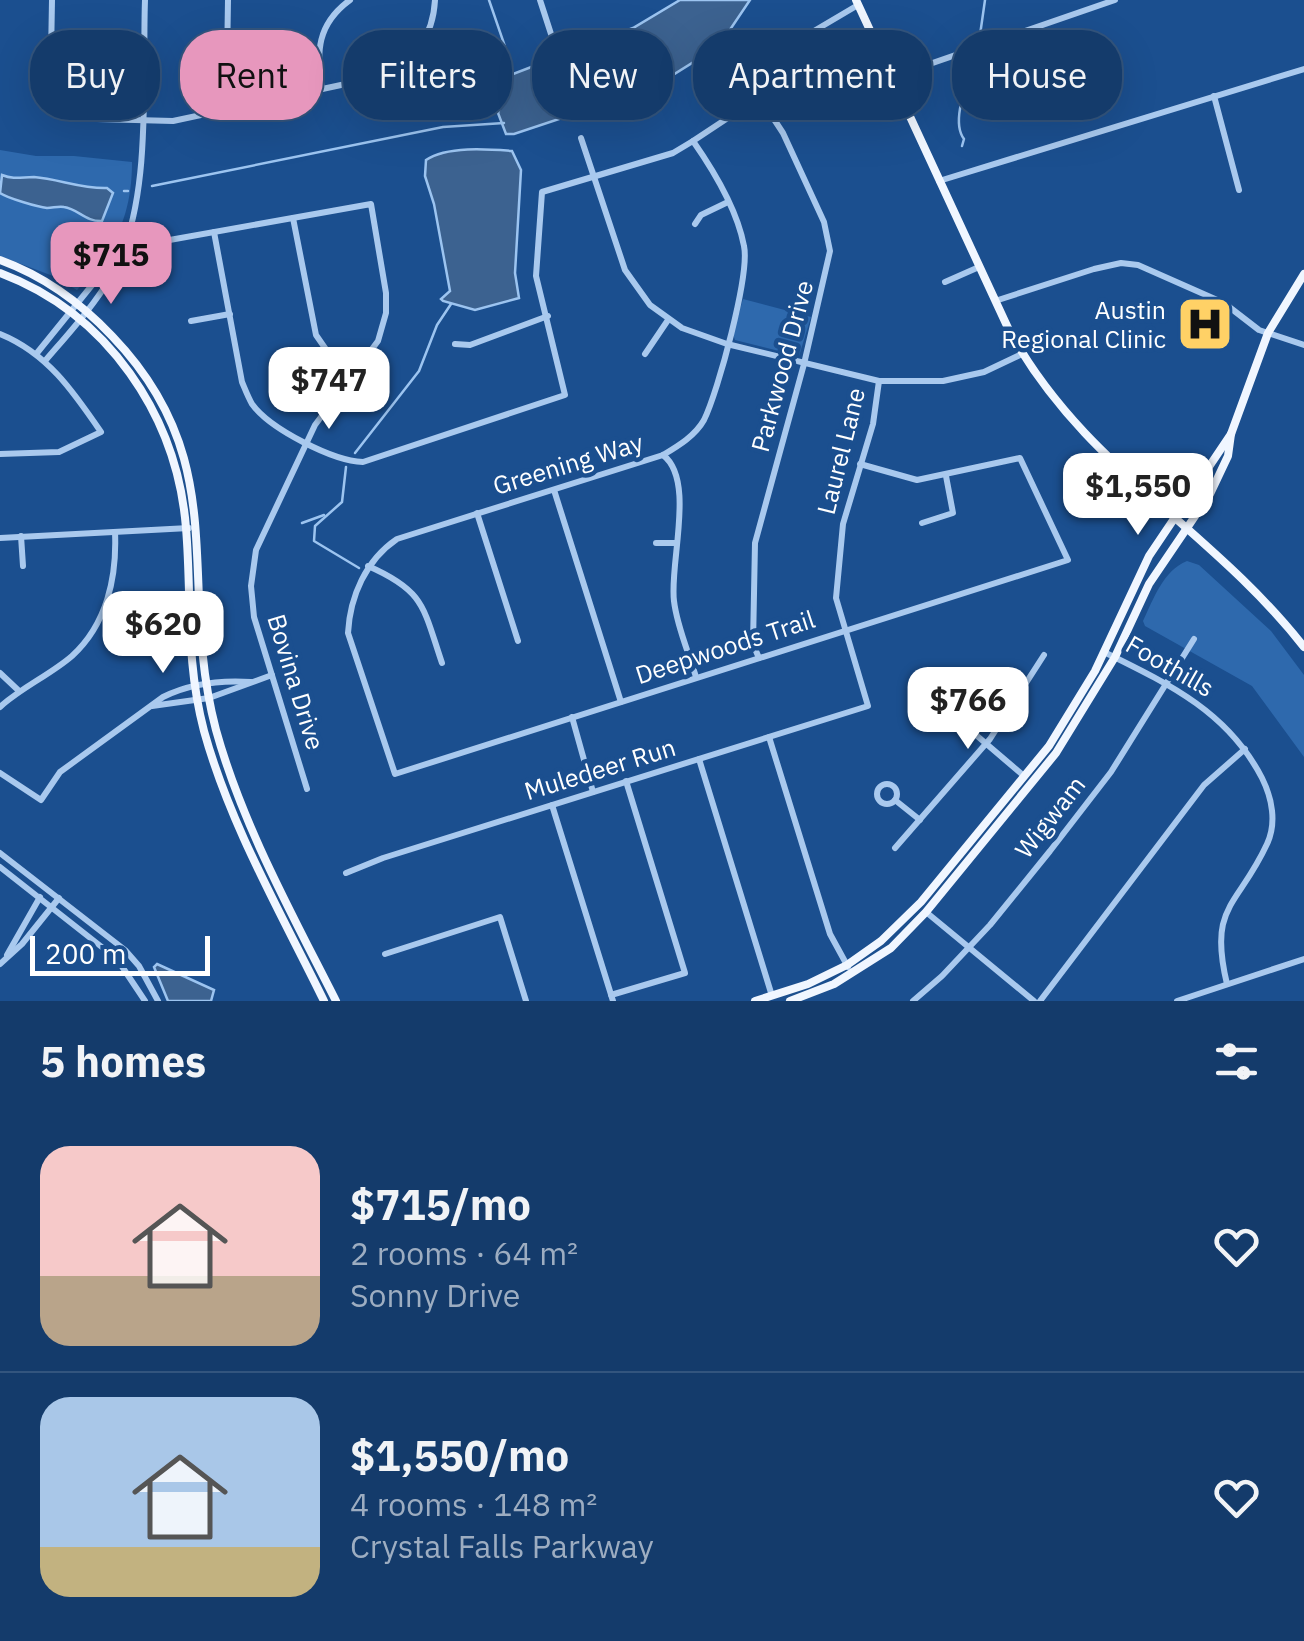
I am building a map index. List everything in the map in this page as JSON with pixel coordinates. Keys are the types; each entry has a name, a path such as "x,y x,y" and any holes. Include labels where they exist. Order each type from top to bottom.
{"main road":[{"path":"857,3 870,30"},
{"path":"912,120 995,301 1022,354 1054,401 1086,438 1270,607 1304,647"},
{"path":"0,260 38,277 87,310 146,374 162,400 192,483 198,528 201,647 206,685 228,766 297,925 336,1001"},
{"path":"0,273 42,292 98,334 132,372 152,406 175,463 186,528 187,608 195,687 205,734 277,911 324,1001"},
{"path":"755,1001 850,970 904,922 1075,726 1115,657 1149,584 1222,469 1268,332 1304,274"},
{"path":"790,1001 891,948 926,912 1029,780 1104,652 1149,556 1231,434"},
{"path":"1138,579 1149,584"}],"street":[{"path":"51,30 52,0"},
{"path":"144,0 144,30"},
{"path":"228,0 228,30"},
{"path":"323,30 350,0"},
{"path":"429,30 435,0"},
{"path":"540,0 549,30"},
{"path":"932,63 1114,0"},
{"path":"816,30 857,3"},
{"path":"939,182 1304,69"},
{"path":"1214,96 1239,190"},
{"path":"45,362 112,276 125,244 138,194 142,120 180,120"},
{"path":"214,232 242,382 252,404 280,428 339,458 363,462 565,396 536,276 542,192 673,153 726,120"},
{"name":"Parkwood Drive","path":"759,658 753,644 755,543 828,270 830,244 824,222 774,120"},
{"path":"581,138 624,270 643,298 668,320 691,333 879,382 943,381 984,372 1022,354"},
{"name":"Greening Way","path":"395,774 348,633 349,613 368,566 383,548 397,538 663,455 684,443 703,421 727,344 746,259 741,233 728,202 693,141"},
{"path":"694,224 701,215 728,202"},
{"name":"Bovina Drive","path":"294,218 371,204 386,283 386,313 372,353 326,410 307,441 256,550 252,568 251,601 307,789"},
{"path":"128,236 164,241 294,218 316,335 352,378"},
{"path":"36,353 125,244"},
{"path":"995,301 1094,268 1138,264 1224,303 1259,330 1304,345"},
{"path":"945,282 980,267"},
{"path":"190,321 230,314"},
{"path":"455,344 470,345 548,316"},
{"path":"645,354 668,320"},
{"path":"0,334 36,353 68,383 100,432 59,452 0,454"},
{"name":"Laurel Lane","path":"868,706 836,598 843,524 874,424 879,382"},
{"path":"663,455 670,462 678,491 674,605 696,678"},
{"name":"Deepwoods Trail","path":"395,774 1068,560 1020,458 946,476"},
{"path":"860,464 908,479 946,476 953,513 922,523"},
{"path":"554,490 621,702"},
{"path":"477,514 518,641"},
{"path":"0,538 198,528"},
{"path":"0,707 18,690 71,656 91,634 111,591 115,532"},
{"path":"21,536 23,566"},
{"path":"656,542 677,543"},
{"path":"368,566 399,580 416,596 442,663"},
{"name":"Wigwam","path":"916,1000 968,948 1111,772 1194,639"},
{"name":"Foothills","path":"1104,652 1212,712 1245,749 1268,790 1270,840 1232,899 1221,924 1221,957 1227,984"},
{"path":"895,848 985,744 1044,655"},
{"path":"0,673 18,690"},
{"path":"151,706 209,698 272,675"},
{"path":"0,773 41,800 60,772 175,691 228,681 251,682"},
{"path":"953,685 966,717 985,744 1029,780"},
{"name":"Muledeer Run","path":"346,873 383,858 868,706"},
{"path":"572,717 593,792"},
{"path":"769,737 830,934 850,970"},
{"path":"926,912 1037,1001 1143,869 1204,785 1245,749"},
{"path":"699,758 772,996"},
{"path":"552,804 612,998 686,973 626,782"},
{"path":"895,800 920,820"},
{"path":"0,853 125,950 139,966 158,1001"},
{"path":"0,867 117,959 145,1001"},
{"path":"0,964 46,888"},
{"path":"6,956 22,944 58,898"},
{"path":"385,954 500,918 526,1001"},
{"path":"1177,1001 1304,959"}],"shaded area":[{"path":"680,0 750,0 730,30 693,30 693,62 673,75 673,30 628,30"},
{"path":"532,67 532,120 556,120 506,134 501,120 512,120 513,74"},
{"path":"0,150 132,162 129,200 118,232 77,290 53,276 0,256"},
{"path":"456,150 512,151 521,170 515,273 519,298 475,310 443,301 450,291 425,176 426,160"},
{"path":"2,175 107,188 113,193 102,221 96,221 69,208 47,208 4,195 0,193"},
{"path":"743,299 811,317 799,356 735,340 733,334"},
{"path":"1187,561 1199,565 1271,631 1304,675 1304,757 1252,686 1145,626 1143,621 1160,586"},
{"path":"157,964 214,990 211,1001 168,1001 154,967"}],"waterway":[{"path":"489,0 499,30"},
{"path":"981,30 985,0"},
{"path":"959,120 962,146"},
{"path":"152,186 443,127 504,123"},
{"path":"355,453 419,371 437,325 451,304"},
{"path":"346,467 342,502 315,526 314,541 359,568"},
{"path":"302,523 324,515"}],"place":[{"name":"Austin Regional Clinic","path":"1205,324"}]}
